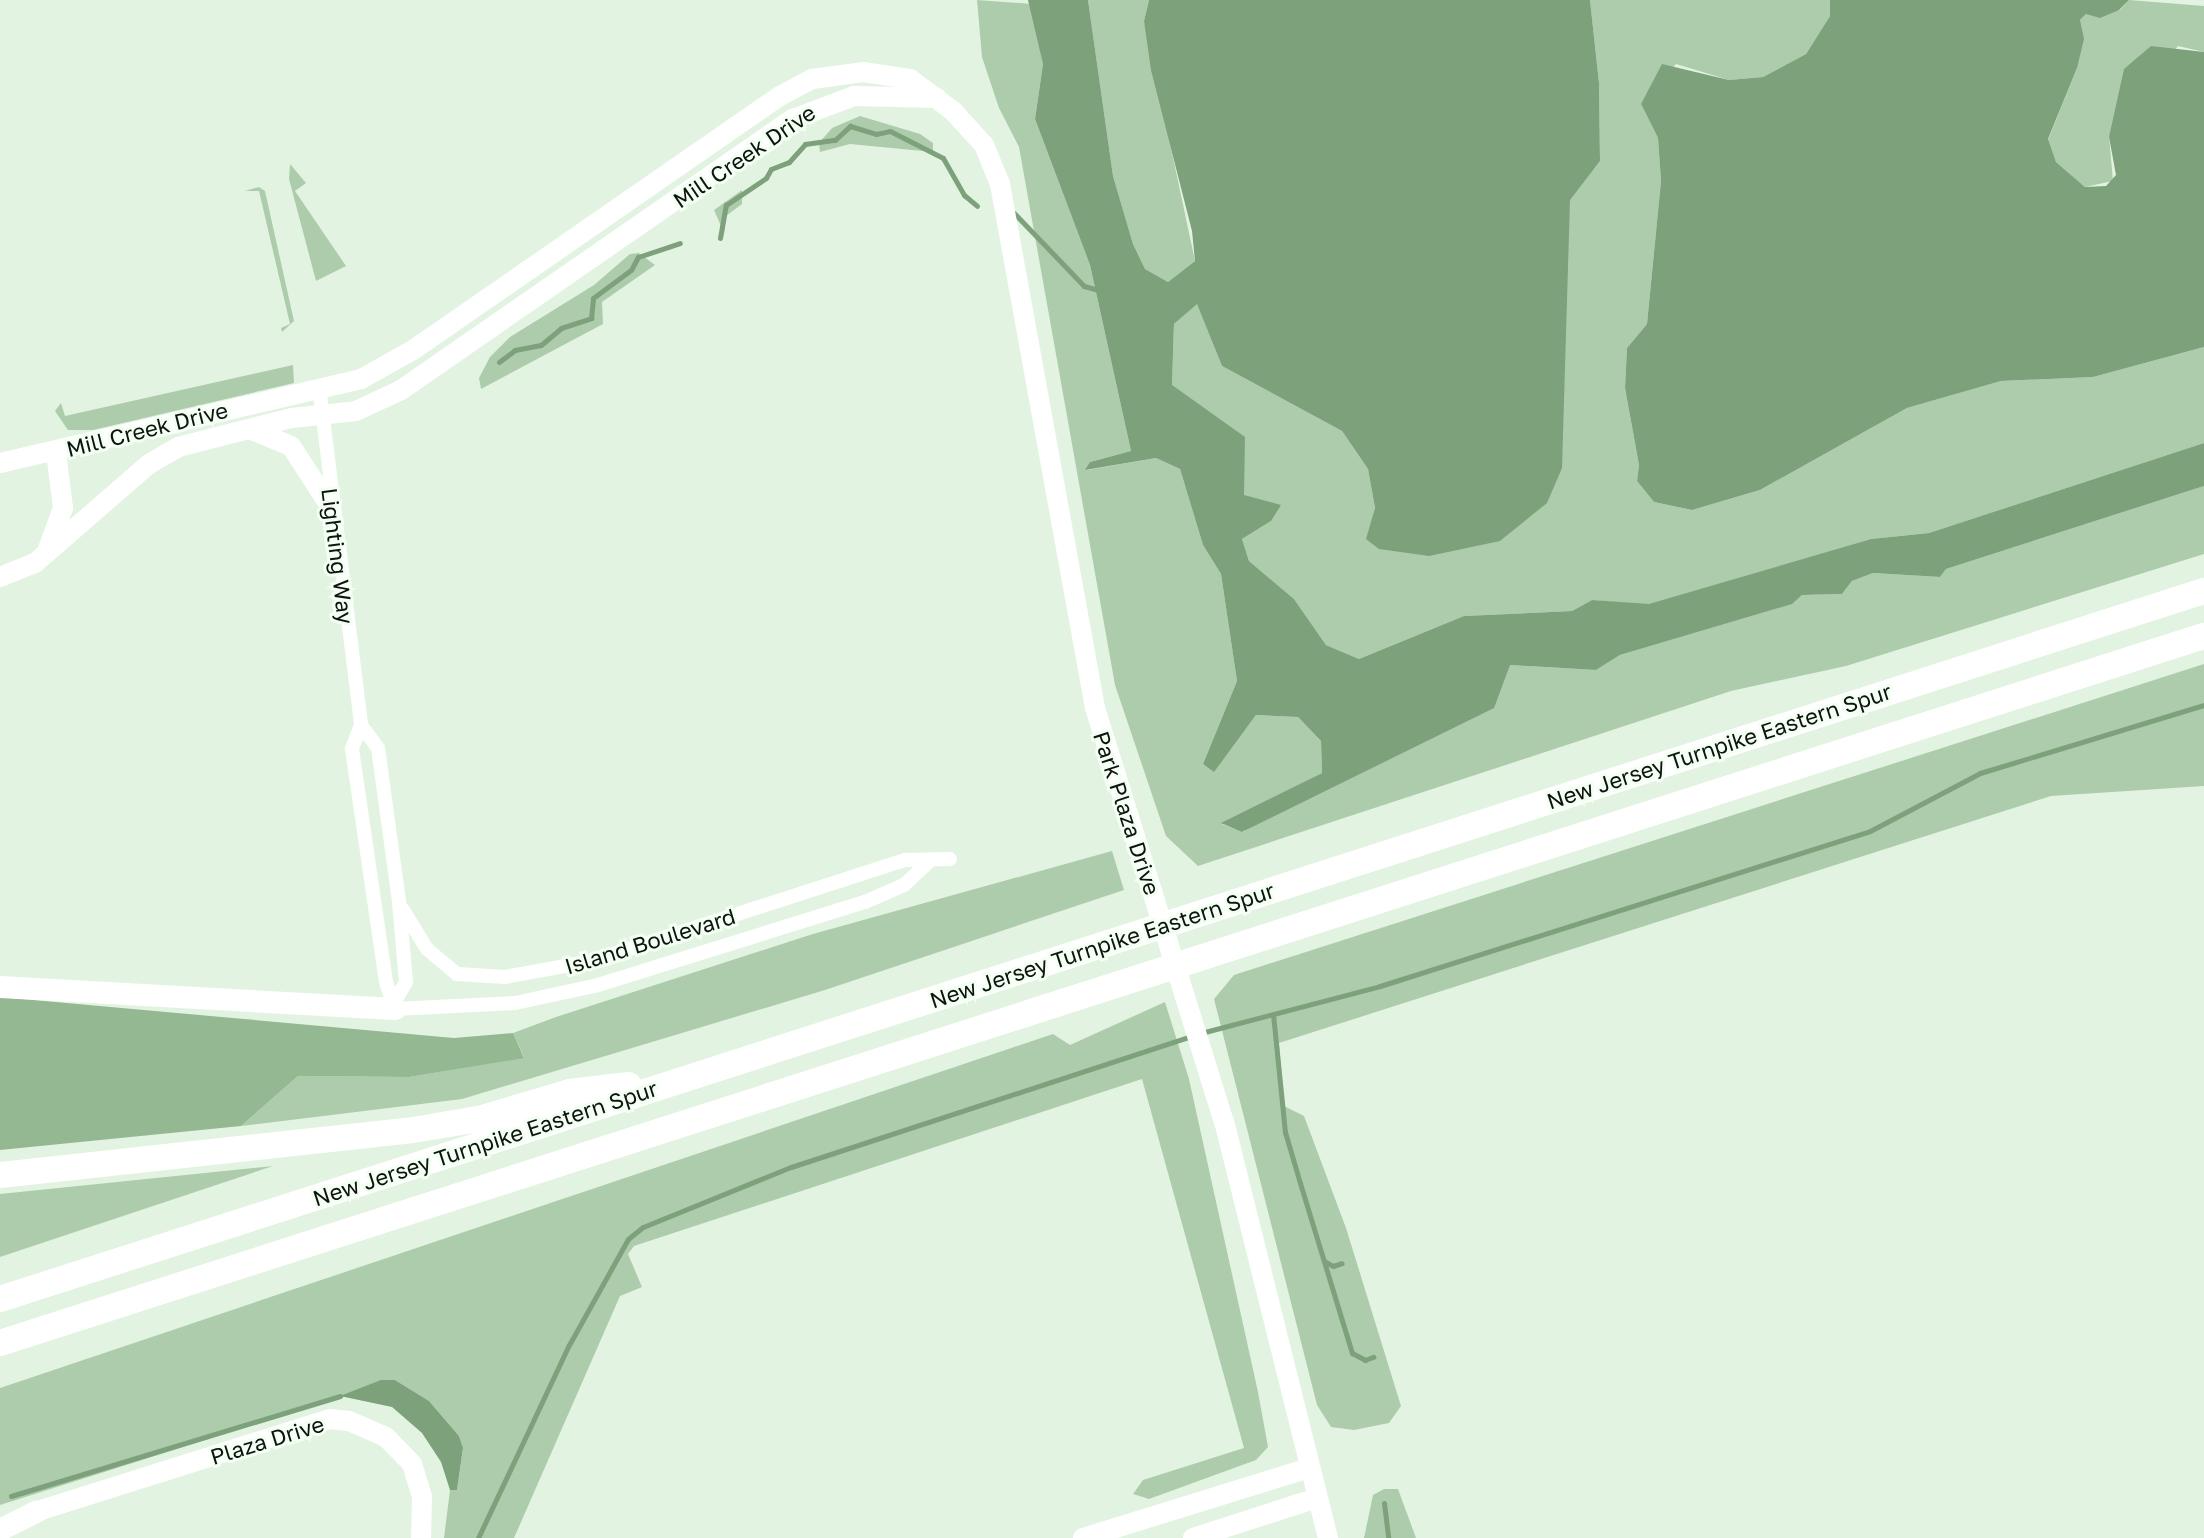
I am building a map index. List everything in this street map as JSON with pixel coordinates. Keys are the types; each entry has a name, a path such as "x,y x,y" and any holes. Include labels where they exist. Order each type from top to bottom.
{"highway":[{"name":"New Jersey Turnpike Eastern Spur","path":"0,1299 2204,591"},
{"name":"New Jersey Turnpike Eastern Spur","path":"0,1343 2204,636"},
{"path":"0,1175 413,1130 493,1116 570,1092 684,1079"}],"main road":[{"path":"0,987 395,1005"},
{"path":"0,1518 38,1511"},
{"path":"0,1530 38,1511"}],"street":[{"name":"Mill Creek Drive","path":"0,463 56,452 319,386 361,379 413,350 780,96 812,79 840,73 885,74 910,79 937,98"},
{"name":"Mill Creek Drive","path":"0,577 41,559 164,454 246,428 292,418 323,418 356,411 401,390 793,119 826,102 877,95 937,98"},
{"name":"Park Plaza Drive","path":"937,98 977,135 1000,184 1086,665 1108,753 1211,1076 1328,1538"},
{"path":"659,180 668,206"},
{"name":"Lighting Way","path":"319,386 330,506 361,725 378,748 399,902 406,982 395,1005"},
{"path":"246,428 291,446 330,506"},
{"path":"41,559 61,520 56,452"},
{"name":"Lighting Way","path":"361,725 352,749 386,982 395,1005"},
{"name":"Island Boulevard","path":"399,902 441,962 473,978 505,977 592,961 905,860 928,863 950,859"},
{"name":"Island Boulevard","path":"395,1005 515,1003 598,985 865,902 904,885 928,863"},
{"name":"Plaza Drive","path":"38,1511 330,1419 349,1421 386,1437 412,1464 422,1497 421,1538"},
{"path":"1083,1538 1309,1468"},
{"path":"1193,1538 1317,1498"}],"shaded area":[{"path":"977,0 1032,4 1043,64 1035,119 1090,265 1131,451 1090,462 1087,470 1156,458 1180,469 1203,545 1221,574 1237,681 1203,764 1214,771 1256,715 1298,717 1321,741 1322,773 1222,824 1243,832 1509,665 1596,670 1620,655 1791,604 1802,595 1842,594 1852,581 1873,573 1940,577 1946,569 2204,486 2204,554 1846,666 1731,691 1198,866 1166,836 1115,685 1019,147 999,108 982,57"},
{"path":"1028,0 1088,0 1113,176 1133,244 1145,269 1168,282 1195,261 1192,231 1151,70 1144,21 1149,0 1590,0 1599,83 1600,161 1570,200 1562,468 1547,503 1500,541 1429,556 1379,549 1366,539 1375,508 1368,469 1342,431 1222,366 1197,304 1174,324 1172,385 1245,437 1244,495 1281,505 1271,521 1242,539 1249,561 1294,599 1326,645 1359,659 1464,616 1572,611 1592,600 1649,604 1871,539 1929,533 2204,443 2204,486 1946,569 1940,577 1873,573 1852,581 1842,594 1802,595 1792,604 1620,655 1596,670 1510,665 1494,708 1242,832 1221,823 1322,773 1321,741 1298,717 1256,715 1214,772 1203,764 1237,681 1221,574 1203,545 1180,469 1156,458 1085,470 1090,462 1131,451 1090,265 1035,119 1043,64"},
{"path":"1088,0 1149,0 1144,21 1195,261 1168,282 1145,269 1133,244 1113,176"},
{"path":"1590,0 1830,0 1830,16 1806,54 1763,77 1729,80 1676,64 1641,104 1658,138 1661,181 1647,324 1627,348 1625,388 1639,465 1637,481 1654,502 1692,510 1760,490 1907,408 2001,381 2093,377 2204,347 2204,443 1929,533 1871,539 1649,605 1592,600 1572,611 1464,616 1359,659 1326,645 1294,599 1249,561 1242,539 1271,521 1244,495 1172,385 1174,324 1197,303 1222,366 1342,431 1368,469 1375,508 1367,539 1566,244 1570,199 1600,161 1599,83"},
{"path":"1830,0 2129,0 2119,10 2100,18 2086,14 2080,20 2084,39 2077,68 2048,139 2056,162 2085,187 2106,186 2116,175 2109,137 2124,69 2151,46 2204,52 2204,347 2093,377 2001,381 1907,408 1760,490 1692,510 1654,502 1637,481 1639,465 1625,388 1627,348 1647,324 1661,181 1658,138 1641,104 1662,64 1729,80 1763,77 1806,54 1830,16"},
{"path":"2129,0 2204,6 2204,52 2178,46 2109,136 2113,181 2085,187 2056,162 2048,140 2077,68 2080,20 2086,14 2120,10"},
{"path":"860,116 920,134 933,143 933,152 850,144 820,152 819,143 832,128"},
{"path":"290,164 306,183 295,191 346,266 316,281 289,179"},
{"path":"259,187 265,191 294,321 282,332 281,328 290,324 259,191 245,191"},
{"path":"742,190 742,204 726,216 724,233 714,210"},
{"path":"639,253 655,265 602,302 603,324 481,389 479,378 490,357 510,337 594,285 630,254"},
{"path":"293,365 294,383 93,430 68,430 55,411 61,403 65,416"},
{"path":"2204,664 2204,786 2051,796 1279,1043 1284,1106 1304,1116 1346,1228 1401,1406 1389,1423 1354,1430 1331,1427 1317,1405 1214,999 1234,975"},
{"path":"1112,851 1124,890 825,990 462,1099 241,1126 298,1076 409,1077 524,1057 513,1033 556,1017 813,934"},
{"path":"0,997 454,1038 513,1033 524,1058 409,1077 298,1076 241,1126 0,1150"},
{"path":"1165,1002 1189,1079 1258,1392 1268,1447 1256,1460 1149,1499 1133,1494 1143,1480 1244,1448 1142,1079 634,1246 628,1254 642,1287 620,1296 514,1538 444,1538 450,1490 457,1490 463,1449 459,1436 429,1401 395,1380 0,1505 0,1388 1053,1034 1070,1045"},
{"path":"273,1166 0,1257 0,1194"},
{"path":"381,1380 395,1380 429,1401 459,1436 463,1448 457,1490 450,1490 441,1462 422,1433 392,1407 340,1396"},
{"path":"1384,1489 1398,1489 1416,1538 1364,1538 1373,1495"}],"waterway":[{"path":"720,238 726,205 766,178 771,169 789,162 805,144 835,140 850,126 876,134 890,131 943,158 964,195 977,206"},
{"path":"1014,213 1084,286 1101,291"},
{"path":"499,362 515,350 541,345 561,328 591,318 593,298 631,270 638,257 680,243"},
{"path":"1201,1033 1380,986 1870,831 1980,773 2204,705"},
{"path":"1273,1014 1285,1132 1352,1353 1365,1360 1373,1357"},
{"path":"478,1538 569,1345 628,1239 643,1227 791,1167 1191,1036"},
{"path":"1324,1261 1333,1266 1342,1263"},
{"path":"11,1496 340,1396"},
{"path":"1384,1503 1388,1538"}]}
